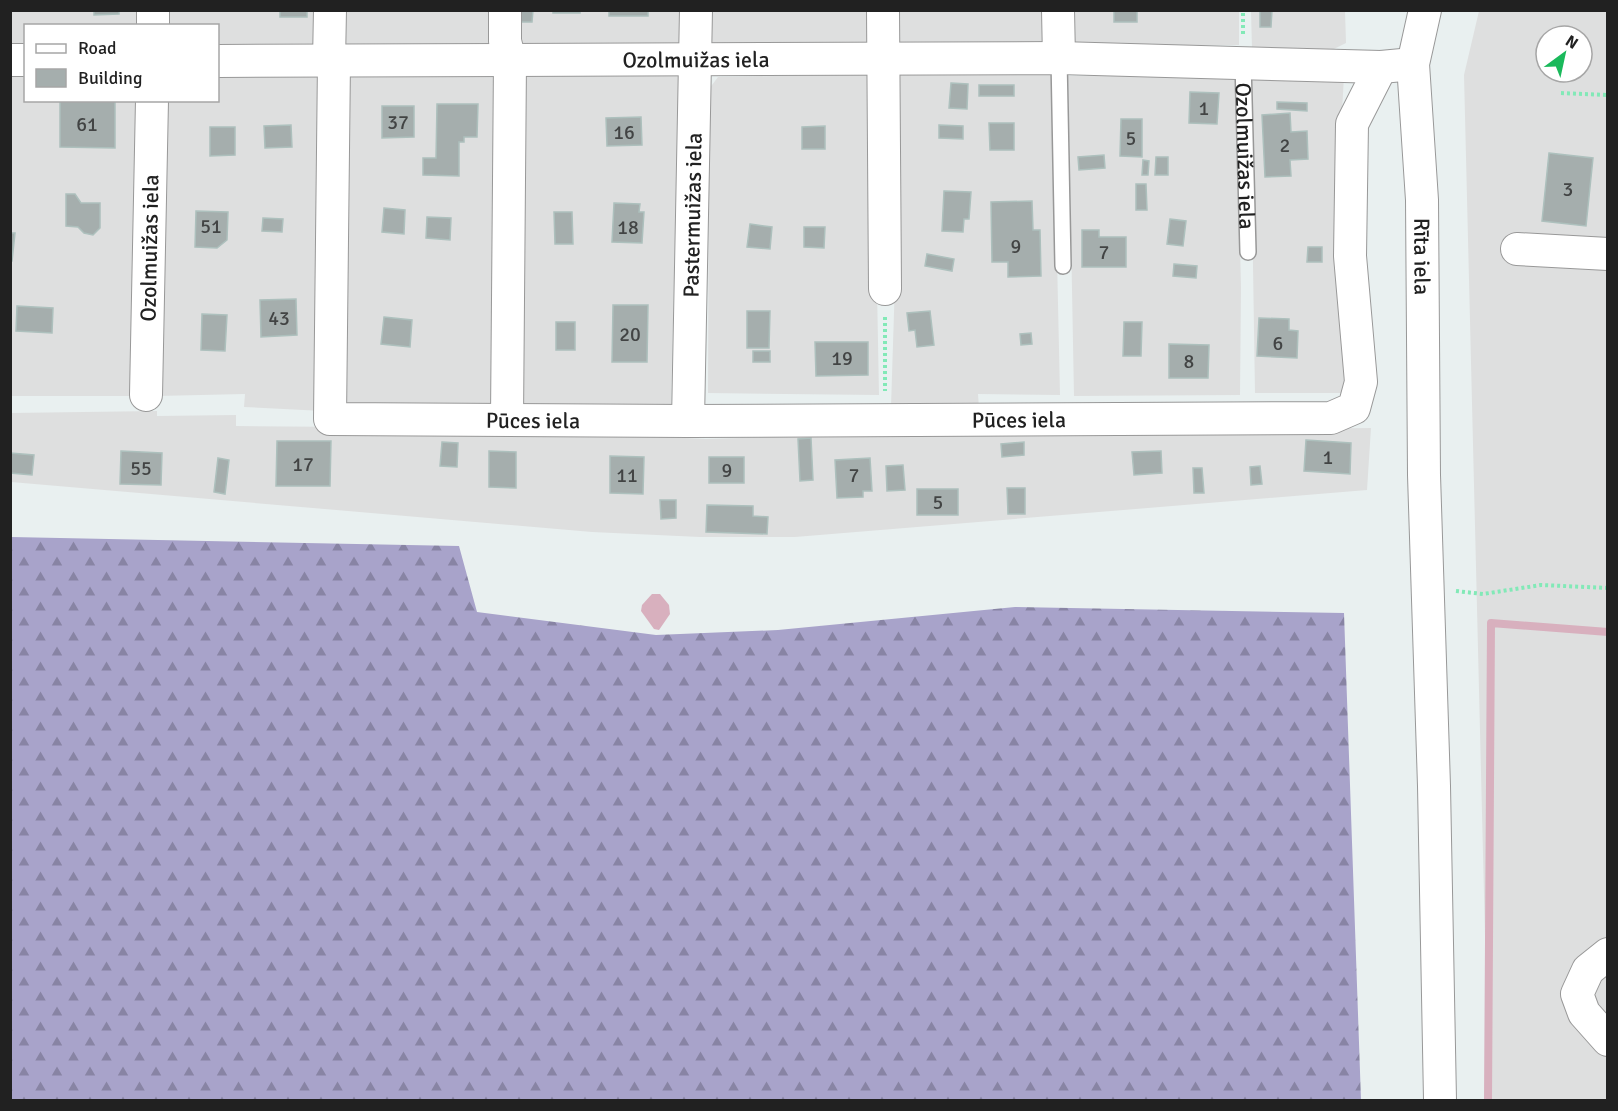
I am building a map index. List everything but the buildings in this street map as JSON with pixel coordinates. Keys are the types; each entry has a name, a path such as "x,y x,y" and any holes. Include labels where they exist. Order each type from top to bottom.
{"street":[{"path":"330,10 332,61"},
{"path":"505,10 505,41 510,61 507,419"},
{"name":"Pastermuižas iela","path":"688,421 696,10"},
{"path":"883,10 885,289"},
{"path":"1058,10 1059,58"},
{"name":"Rīta iela","path":"1425,10 1413,64 1422,200 1426,504 1440,1101"},
{"name":"Ozolmuižas iela","path":"219,61 1059,58 1382,67 1413,64"},
{"name":"Pūces iela","path":"332,61 330,419 688,421 1331,418 1354,408 1361,382 1350,256 1352,124 1382,67"},
{"name":"Ozolmuižas iela","path":"146,395 153,102"},
{"path":"1517,249 1608,254"},
{"path":"1608,954 1588,970 1577,994 1584,1013 1608,1040"}],"lane":[{"path":"1059,58 1063,266"},
{"name":"Ozolmuižas iela","path":"1243,62 1248,252"}],"path":[{"path":"1561,93 1608,95"},
{"path":"885,289 885,419"},
{"path":"1428,588 1483,594 1541,585 1608,588"}],"shaded area":[{"path":"11,11 145,11 145,24 24,24 24,47 11,47"},
{"path":"161,11 322,11 321,47 219,49 219,24 161,24"},
{"path":"338,11 497,11 497,46 338,50"},
{"path":"512,11 682,11 681,45 513,47"},
{"path":"709,11 877,11 876,49 709,49"},
{"path":"889,11 1051,11 1050,38 1036,45 888,47"},
{"path":"1065,11 1239,11 1239,45 1064,45"},
{"path":"1251,11 1345,11 1346,43 1334,49 1252,49"},
{"path":"1479,11 1607,11 1607,1100 1489,1100 1464,75"},
{"path":"11,72 24,73 24,102 146,102 139,396 11,396"},
{"path":"517,72 679,75 671,406 513,408"},
{"path":"894,72 1053,74 1060,395 978,394 979,409 891,407 895,281"},
{"path":"314,73 329,79 323,411 244,407 245,394 157,396 162,177 168,102 219,102 219,74"},
{"path":"348,73 500,75 500,411 339,411"},
{"path":"873,74 879,395 708,393 709,89 718,77"},
{"path":"1250,74 1344,76 1338,182 1348,393 1255,393"},
{"path":"1068,76 1236,76 1241,287 1240,395 1074,396"},
{"path":"157,411 157,416 236,415 236,426 481,428 706,439 906,433 1371,428 1367,490 795,537 700,537 592,532 11,482 10,413"},
{"path":"652,594 660,594 669,605 670,614 659,630 654,629 641,611 642,605"}],"green space":[{"path":"11,537 459,546 477,612 656,635 778,630 1015,607 1344,613 1361,1100 11,1100"}],"waterway":[{"path":"1488,1100 1491,623 1608,632"}]}
